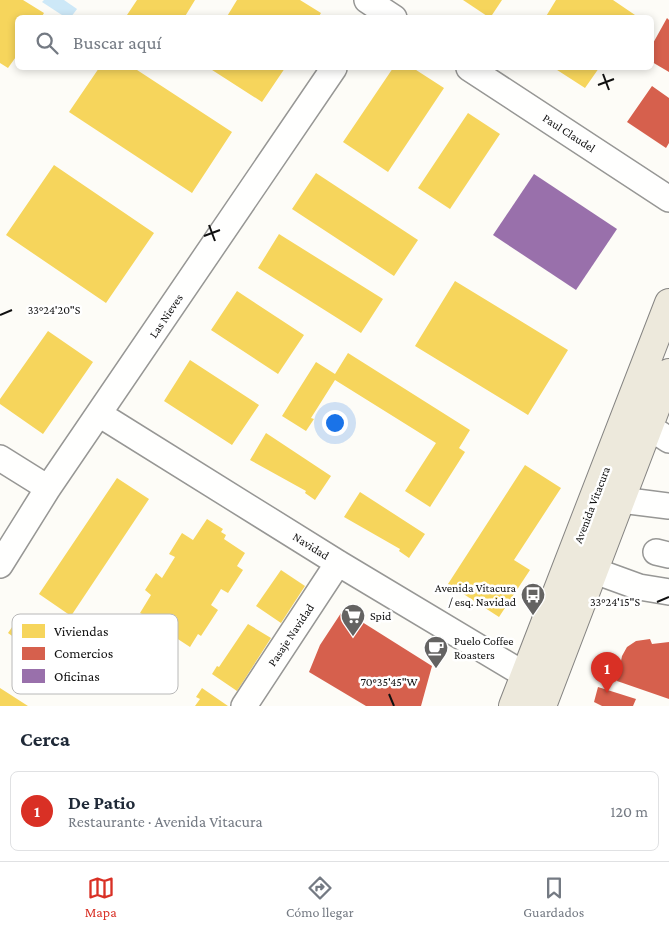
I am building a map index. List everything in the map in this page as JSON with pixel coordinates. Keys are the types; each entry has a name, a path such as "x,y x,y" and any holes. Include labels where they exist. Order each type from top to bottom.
{"main road":[{"name":"Avenida Vitacura","path":"513,706 669,302"},
{"name":"Avenida Vitacura","path":"540,706 622,500 659,433 669,373"},
{"path":"525,675 537,694 540,706"}],"street":[{"name":"Las Nieves","path":"0,566 48,488 333,70"},
{"name":"Paul Claudel","path":"472,70 669,199"},
{"name":"Navidad","path":"99,414 338,563 525,675"},
{"path":"0,458 48,488"},
{"path":"622,500 669,506"},
{"name":"Pasaje Navidad","path":"244,706 338,563"},
{"path":"595,571 639,587 669,592"}],"water":[{"path":"44,0 64,0 77,9 72,15 62,15 42,2"}],"building: Viviendas":[{"path":"0,0 23,0 44,13 43,15 15,15 15,58 8,68 0,63"},
{"path":"137,0 195,0 186,15 127,15"},
{"path":"237,0 300,0 321,13 320,15 228,15"},
{"path":"463,0 502,0 492,15 486,15"},
{"path":"556,0 613,0 635,15 547,15"},
{"path":"98,70 137,70 232,132 192,193 69,112"},
{"path":"212,70 284,70 262,102"},
{"path":"392,70 416,70 444,88 388,172 343,142"},
{"path":"557,70 598,70 585,88"},
{"path":"468,113 500,134 450,209 418,188"},
{"path":"54,165 154,233 106,303 6,235"},
{"path":"316,173 418,240 394,276 292,209"},
{"path":"279,234 383,299 361,333 258,268"},
{"path":"455,281 568,350 528,415 415,346"},
{"path":"237,291 304,335 278,374 211,330"},
{"path":"48,331 93,362 43,434 0,404 0,399"},
{"path":"348,353 470,430 459,448 465,452 430,507 405,491 436,443 335,380 311,418 314,419 306,431 282,416 316,362 335,374"},
{"path":"190,360 259,405 232,445 164,401"},
{"path":"266,433 331,476 315,500 305,493 306,491 250,460"},
{"path":"525,465 561,488 514,560 530,570 499,617 448,584"},
{"path":"117,478 149,499 72,614 68,614 39,594"},
{"path":"360,492 425,534 409,558 399,551 400,549 344,517"},
{"path":"207,519 223,529 221,532 226,535 224,539 245,553 237,566 243,570 228,593 221,589 211,605 218,610 201,636 198,634 190,647 178,639 178,614 140,613 151,595 145,590 156,573 162,578 175,557 169,554 182,533 193,540"},
{"path":"281,570 305,586 281,623 256,606"},
{"path":"248,624 271,638 237,691 212,674 217,666 219,667"},
{"path":"12,627 12,636 8,633"},
{"path":"0,688 28,706 0,706"},
{"path":"202,688 228,706 195,706 200,699 196,697"}],"building: Comercios":[{"path":"667,18 669,20 669,72 654,63 654,41"},
{"path":"652,86 669,98 669,143 666,148 627,122"},
{"path":"343,610 432,666 421,706 366,706 309,672 320,645"},
{"path":"650,639 652,644 669,642 669,699 617,681 622,656 627,647 636,641"},
{"path":"598,687 636,699 633,706 602,706 594,702"}],"building: Oficinas":[{"path":"534,174 617,229 576,290 493,235"}],"place":[{"name":"Avenida Vitacura / esq. Navidad","path":"533,616"},
{"name":"Spid","path":"353,637"},
{"name":"Puelo Coffee Roasters","path":"436,669"},
{"name":"De Patio","path":"607,693"}]}
